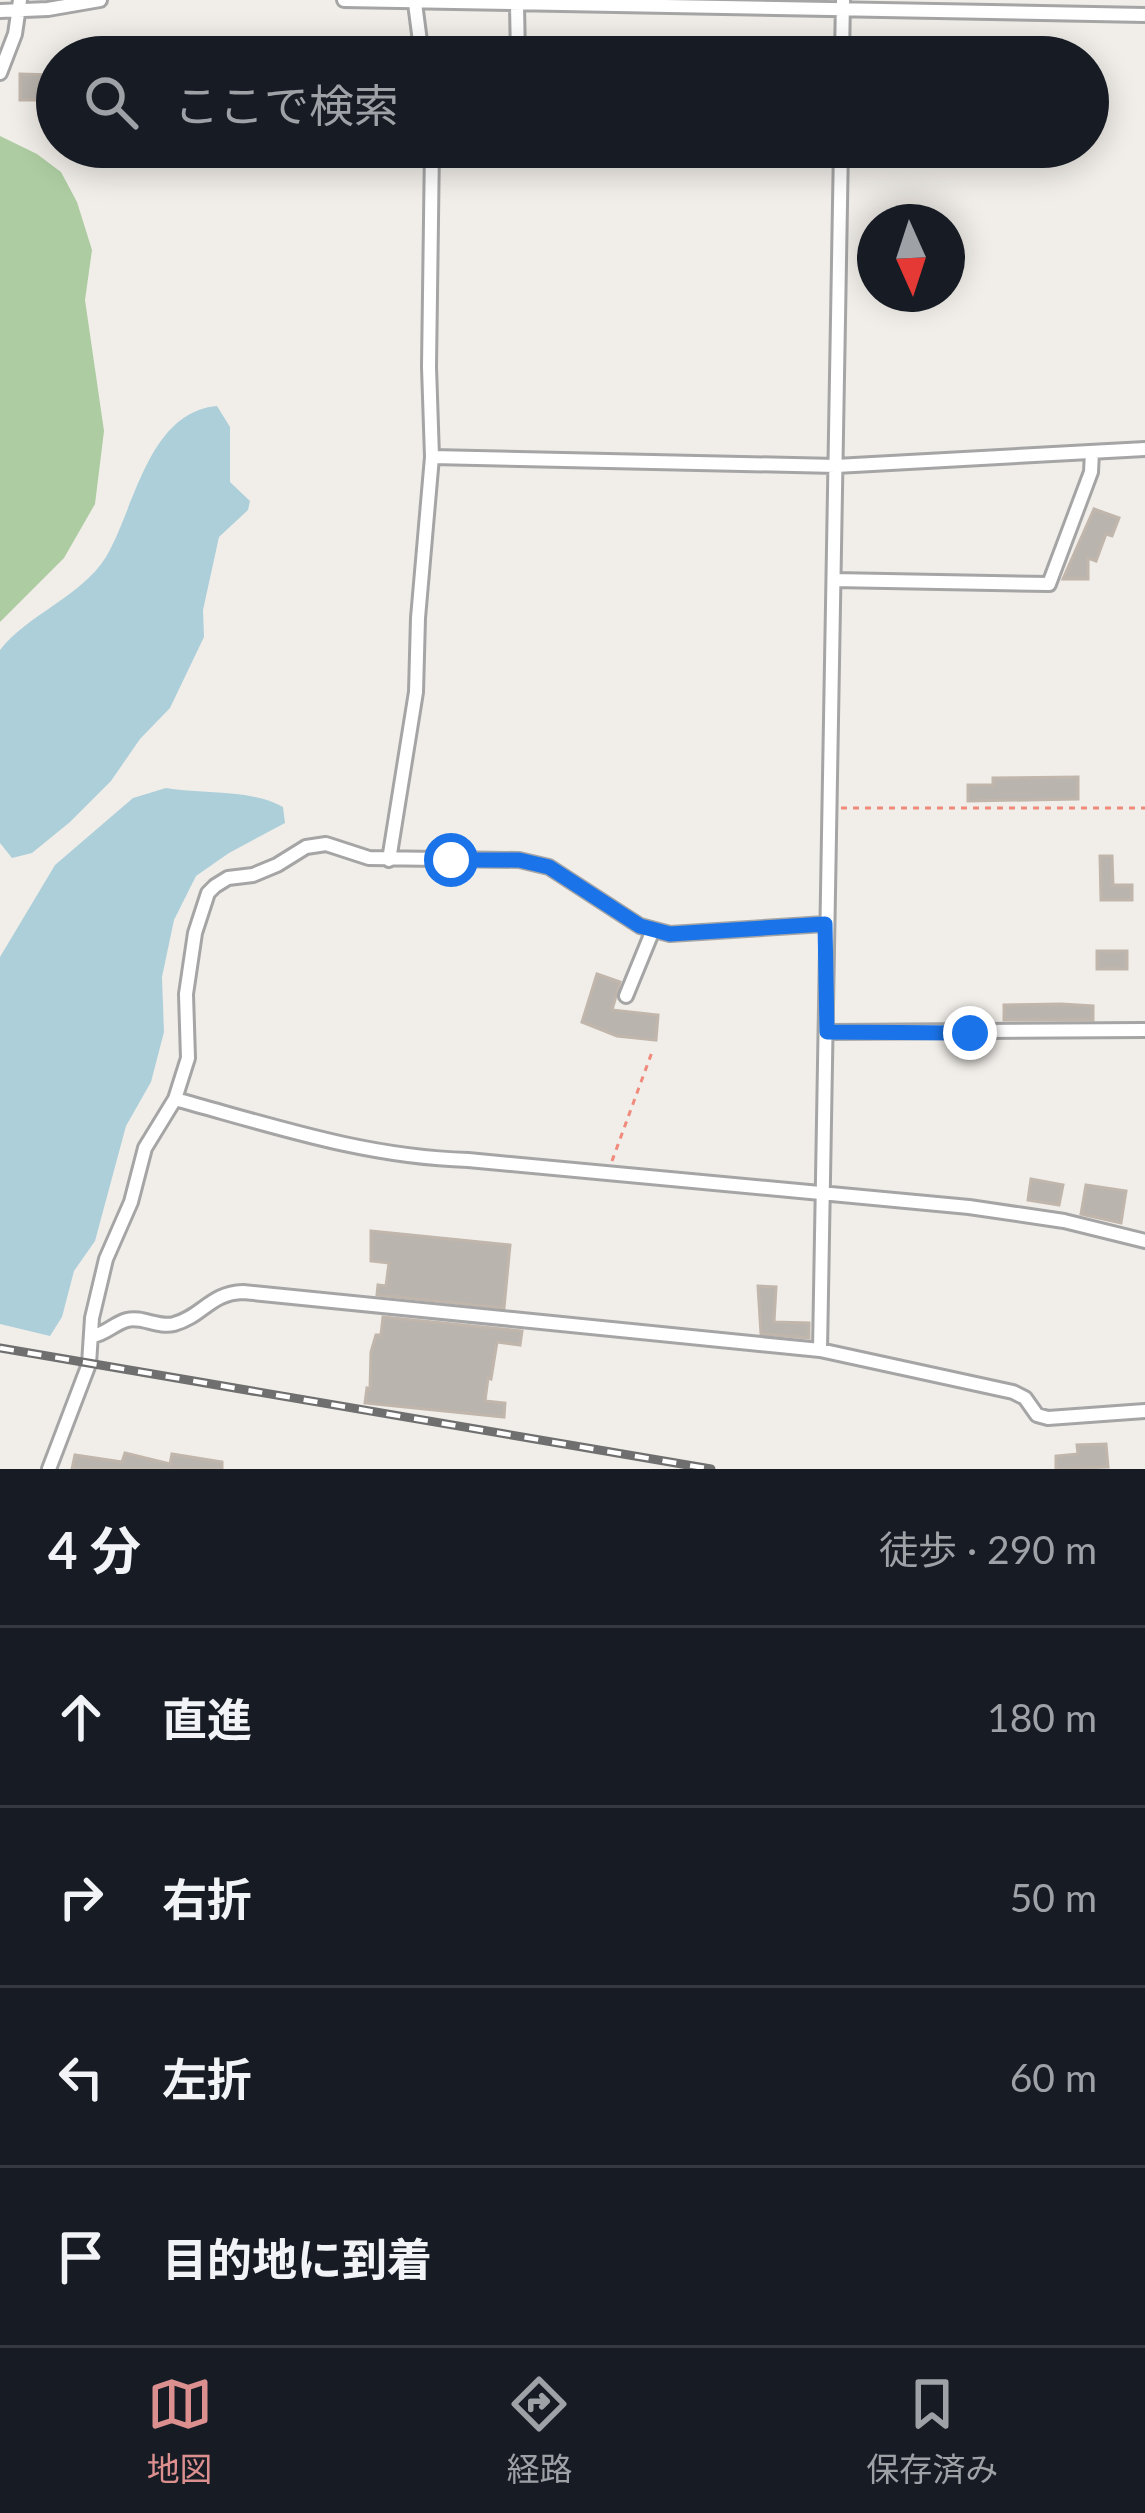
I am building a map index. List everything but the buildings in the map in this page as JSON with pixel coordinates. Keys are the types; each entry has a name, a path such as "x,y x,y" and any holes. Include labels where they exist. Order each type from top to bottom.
{"street":[{"path":"0,11 100,0"},
{"path":"344,0 843,5 1145,15"},
{"path":"415,3 419,36"},
{"path":"517,4 518,36"},
{"path":"842,36 843,5"},
{"path":"0,73 20,6"},
{"path":"389,860 416,692 432,457 432,168"},
{"path":"820,1350 842,168"},
{"path":"432,457 836,466 1145,449"},
{"path":"834,580 1048,584 1091,472 1092,452"},
{"path":"49,1469 89,1364 92,1318 106,1259 131,1202 142,1157 175,1099 188,1058 186,994 195,933 208,893 228,878 253,874 305,847 338,845 369,858 519,860 549,867 640,926 670,934 825,924"},
{"path":"626,996 653,930"},
{"path":"827,1032 1145,1030"},
{"path":"175,1099 385,1155 969,1207 1064,1221 1145,1241"},
{"path":"92,1336 127,1320 179,1323 223,1293 243,1292 820,1350 1013,1392 1025,1398 1037,1415 1048,1418 1145,1411"}],"path":[{"path":"830,808 1145,808"},
{"path":"608,1174 652,1052"}],"green space":[{"path":"0,136 36,154 36,168 61,172 77,202 92,250 85,300 104,431 95,504 64,558 0,622"}],"water":[{"path":"217,406 230,427 230,482 250,501 248,510 219,537 203,610 204,637 170,708 140,739 111,781 32,853 12,858 0,843 0,650 69,595 106,557 146,465 175,425 194,412"},
{"path":"166,788 271,801 283,807 285,823 196,876 174,920 162,977 164,1032 151,1082 126,1126 95,1241 74,1271 62,1317 50,1336 0,1324 0,957 55,865 133,798"}],"railway":[{"path":"0,1348 711,1469"}],"route":[{"path":"451,860 519,860 549,867 640,926 670,934 825,924 827,1032 970,1033"}]}
